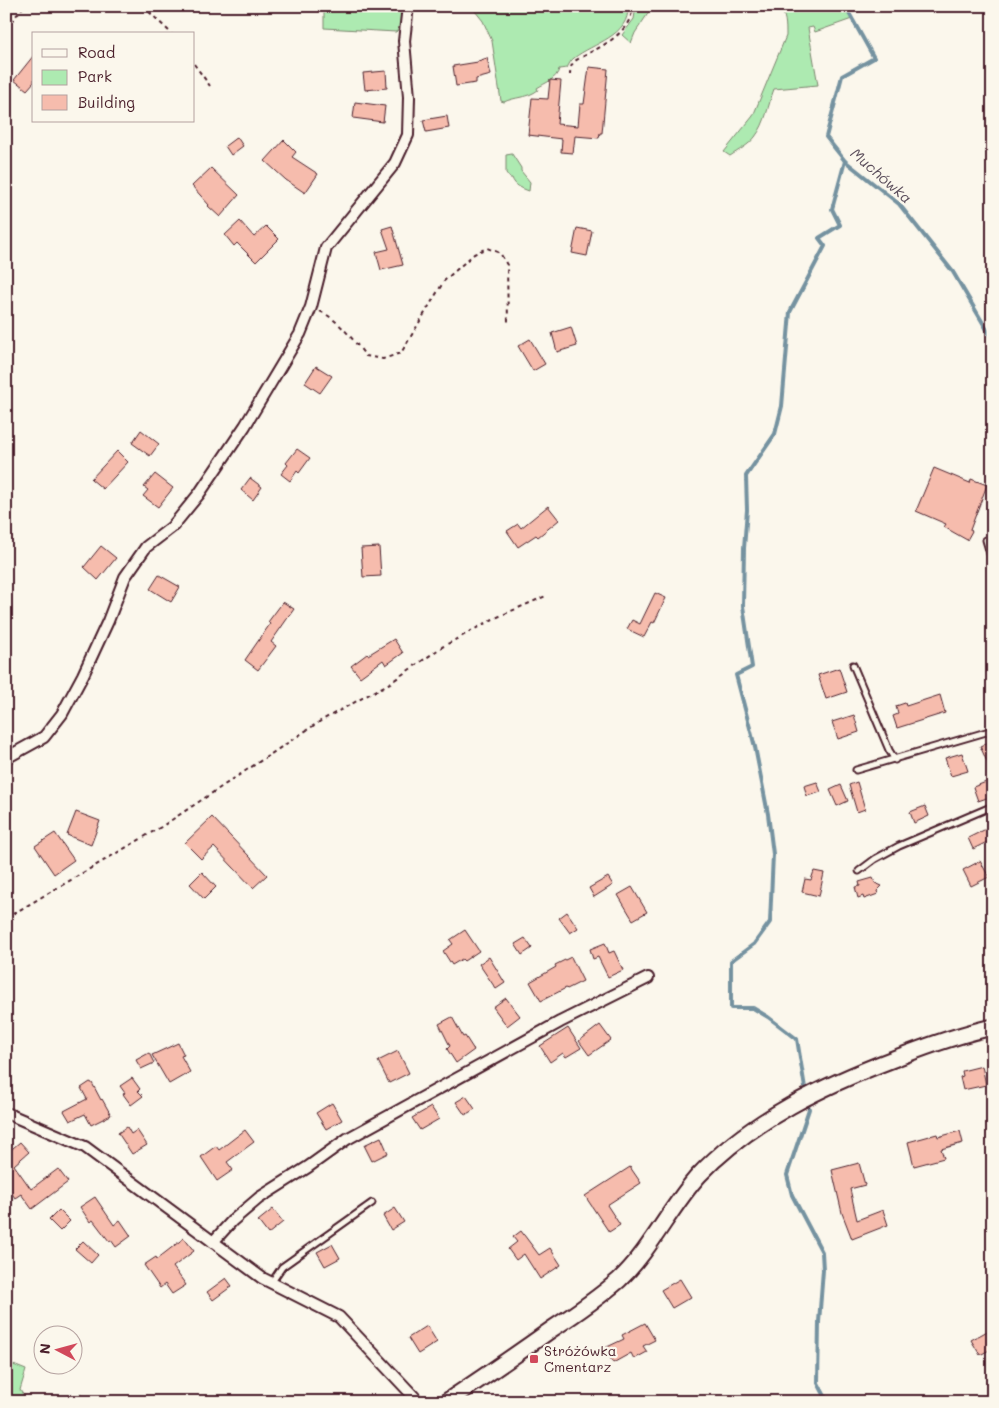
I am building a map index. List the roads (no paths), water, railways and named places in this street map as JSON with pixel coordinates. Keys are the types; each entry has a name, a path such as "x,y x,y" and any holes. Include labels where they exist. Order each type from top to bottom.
{"main road":[{"path":"446,1402 593,1301 619,1279 639,1258 699,1175 739,1140 762,1123 800,1101 866,1069 923,1048 993,1027"}],"street":[{"path":"6,758 44,737 62,714 83,675 125,577 146,547 172,527 199,494 245,426 300,334 311,307 326,248 395,163 408,135 409,97 404,41 408,6"},
{"path":"212,1242 232,1221 259,1198 308,1167 346,1139 560,1022 648,978"},
{"path":"6,1113 85,1148 262,1278 339,1317 420,1402"}],"lane":[{"path":"986,540 993,564"},
{"path":"853,665 895,760"},
{"path":"856,770 993,730"},
{"path":"859,871 875,859 899,846 993,806"},
{"path":"271,1283 282,1267 372,1202"}],"waterway":[{"name":"Muchówka","path":"845,6 874,58 842,76 826,137 845,161 899,204 953,272 993,340"},
{"path":"806,1094 797,1039 753,1008 731,1008 731,961 754,944 770,922 773,854 768,814 755,747 736,675 752,667 743,606 747,510 746,476 775,434 782,406 790,312 825,246 819,238 840,225 832,209 845,161"},
{"path":"807,1101 809,1109 787,1175 792,1195 822,1252 823,1270 819,1322 818,1383 828,1402"}],"place":[{"name":"Stróżówka Cmentarz","path":"534,1359"}]}
